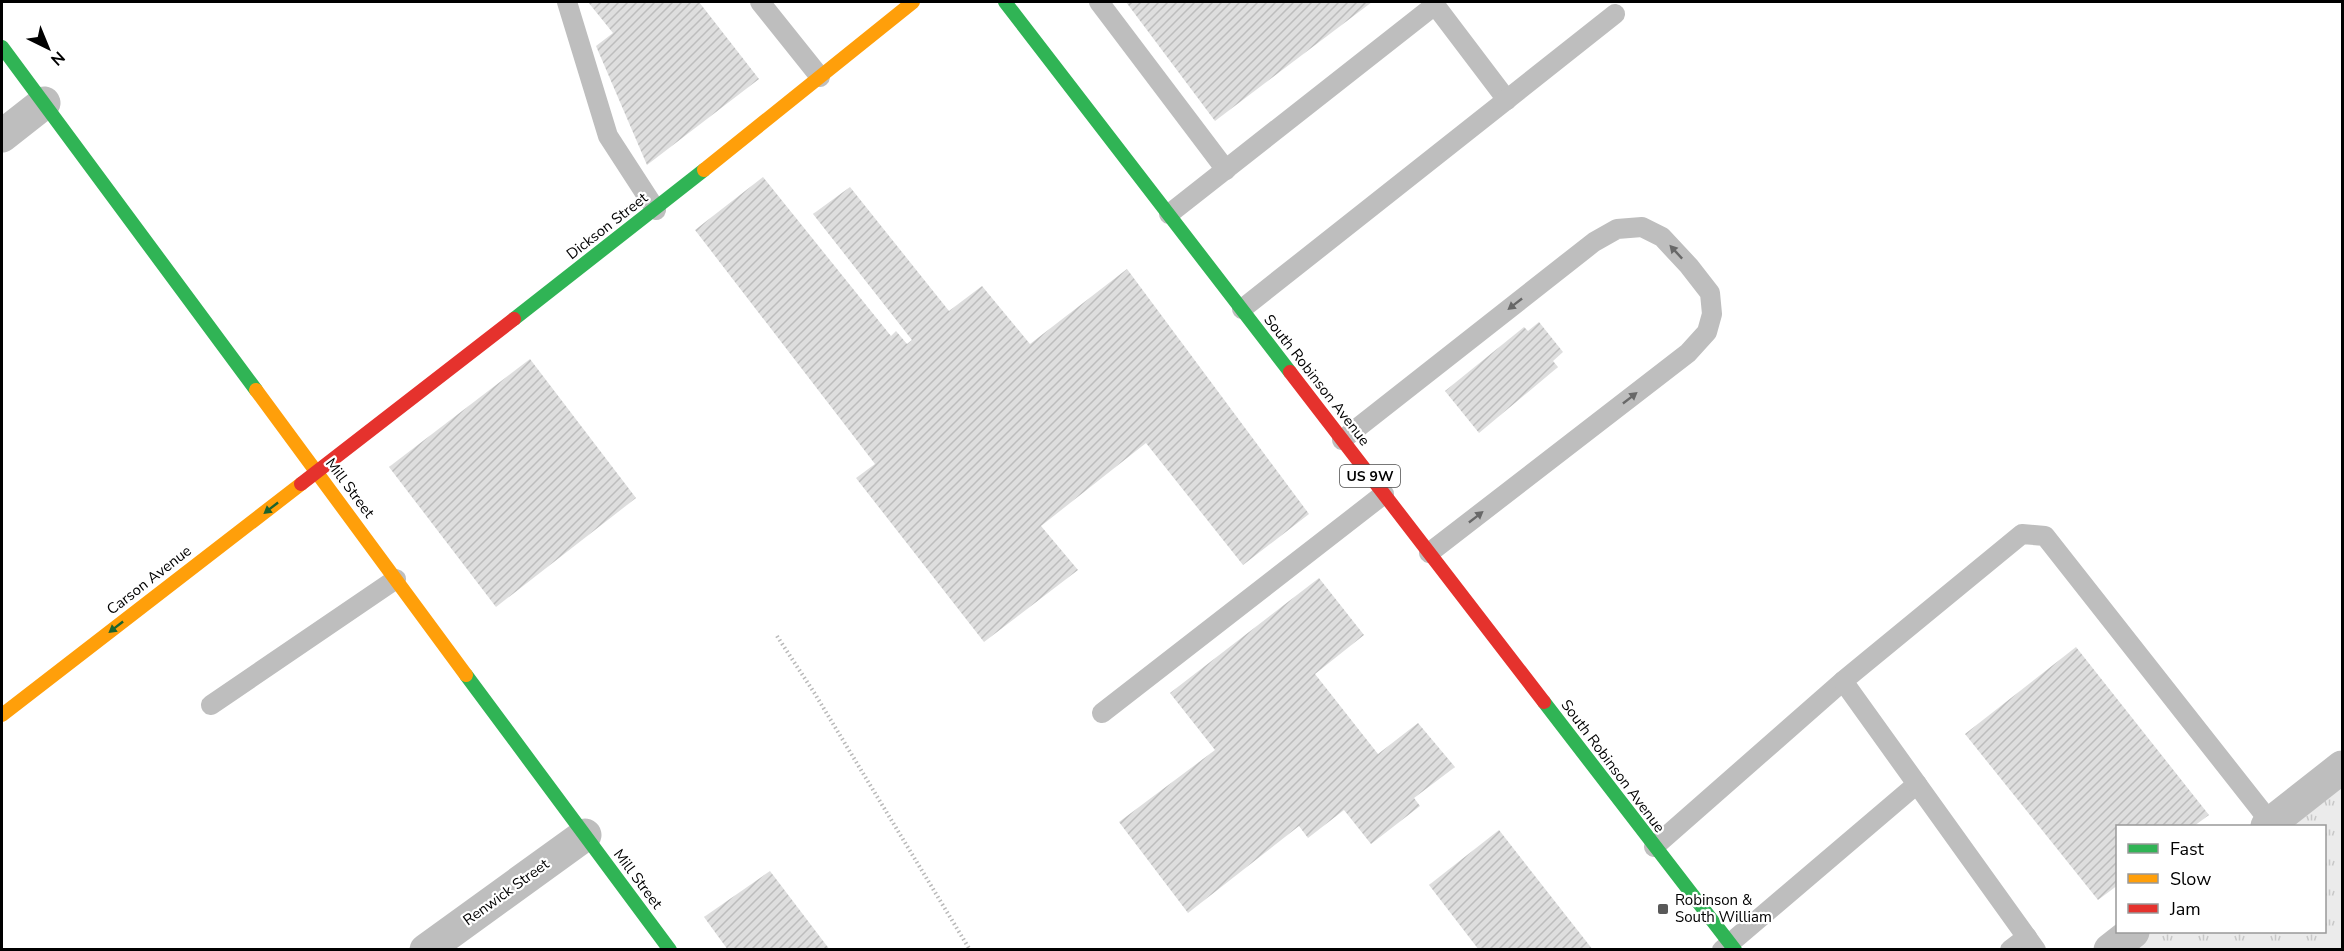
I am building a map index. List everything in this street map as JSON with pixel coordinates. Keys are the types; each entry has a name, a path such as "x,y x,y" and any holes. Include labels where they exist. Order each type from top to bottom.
{"main road":[{"name":"South Robinson Avenue","path":"1005,2 1729,947"},
{"name":"Dickson Street","path":"317,472 656,210 905,4"},
{"name":"Mill Street","path":"2,47 670,950"},
{"name":"Carson Avenue","path":"2,715 317,472"}],"street":[{"path":"2,136 44,103"},
{"path":"2269,825 2343,767"},
{"name":"Renwick Street","path":"426,950 585,835"},
{"path":"2110,950 2132,933"}],"lane":[{"path":"567,2 608,135 656,210"},
{"path":"760,2 820,76"},
{"path":"1099,2 1226,170"},
{"path":"1169,214 1436,5 1507,100"},
{"path":"1242,309 1615,14"},
{"path":"1342,440 1594,242 1617,229 1642,227 1662,237 1710,293 1712,314 1707,332 1688,354 1429,553"},
{"path":"1102,713 1384,494"},
{"path":"1654,847 1843,681 2022,534 2045,536 2269,825"},
{"path":"211,705 396,579"},
{"path":"1843,681 2031,943 2010,950"},
{"path":"1729,947 1917,784"}],"path":[{"path":"777,636 852,753 970,950"}],"green space":[{"path":"2342,774 2342,949 2117,950 2139,933 2326,933 2326,825 2276,825"}],"building":[{"path":"588,2 699,2 759,79 647,165 596,46 613,33"},
{"path":"1126,2 1372,2 1215,121"},
{"path":"763,177 891,336 896,331 907,344 912,340 813,214 850,187 949,311 982,286 1030,344 1127,269 1309,514 1243,565 1146,443 1041,526 1078,570 984,642 856,478 875,464 695,230"},
{"path":"1539,322 1563,352 1553,361 1558,367 1479,433 1445,391 1524,327 1528,331"},
{"path":"530,359 636,498 496,607 389,467"},
{"path":"1319,578 1364,635 1315,674 1378,754 1418,723 1455,767 1414,798 1420,806 1371,844 1344,810 1308,838 1299,826 1188,913 1119,822 1215,750 1170,693"},
{"path":"2076,647 2209,815 2195,825 2116,825 2116,886 2098,900 1965,734"},
{"path":"1499,830 1593,950 1479,950 1429,885"},
{"path":"770,871 830,950 728,950 704,917"}],"traffic: fast":[{"path":"1005,2 1290,372"},
{"path":"2,47 256,390"},
{"path":"514,319 704,170"},
{"path":"466,675 670,950"},
{"path":"1544,702 1735,950"}],"traffic: slow":[{"path":"704,170 913,2"},
{"path":"256,390 466,675"},
{"path":"2,715 301,484"}],"traffic: jam":[{"path":"301,484 514,319"},
{"path":"1290,372 1544,702"}],"place":[{"name":"Robinson & South William","path":"1663,909"}]}
